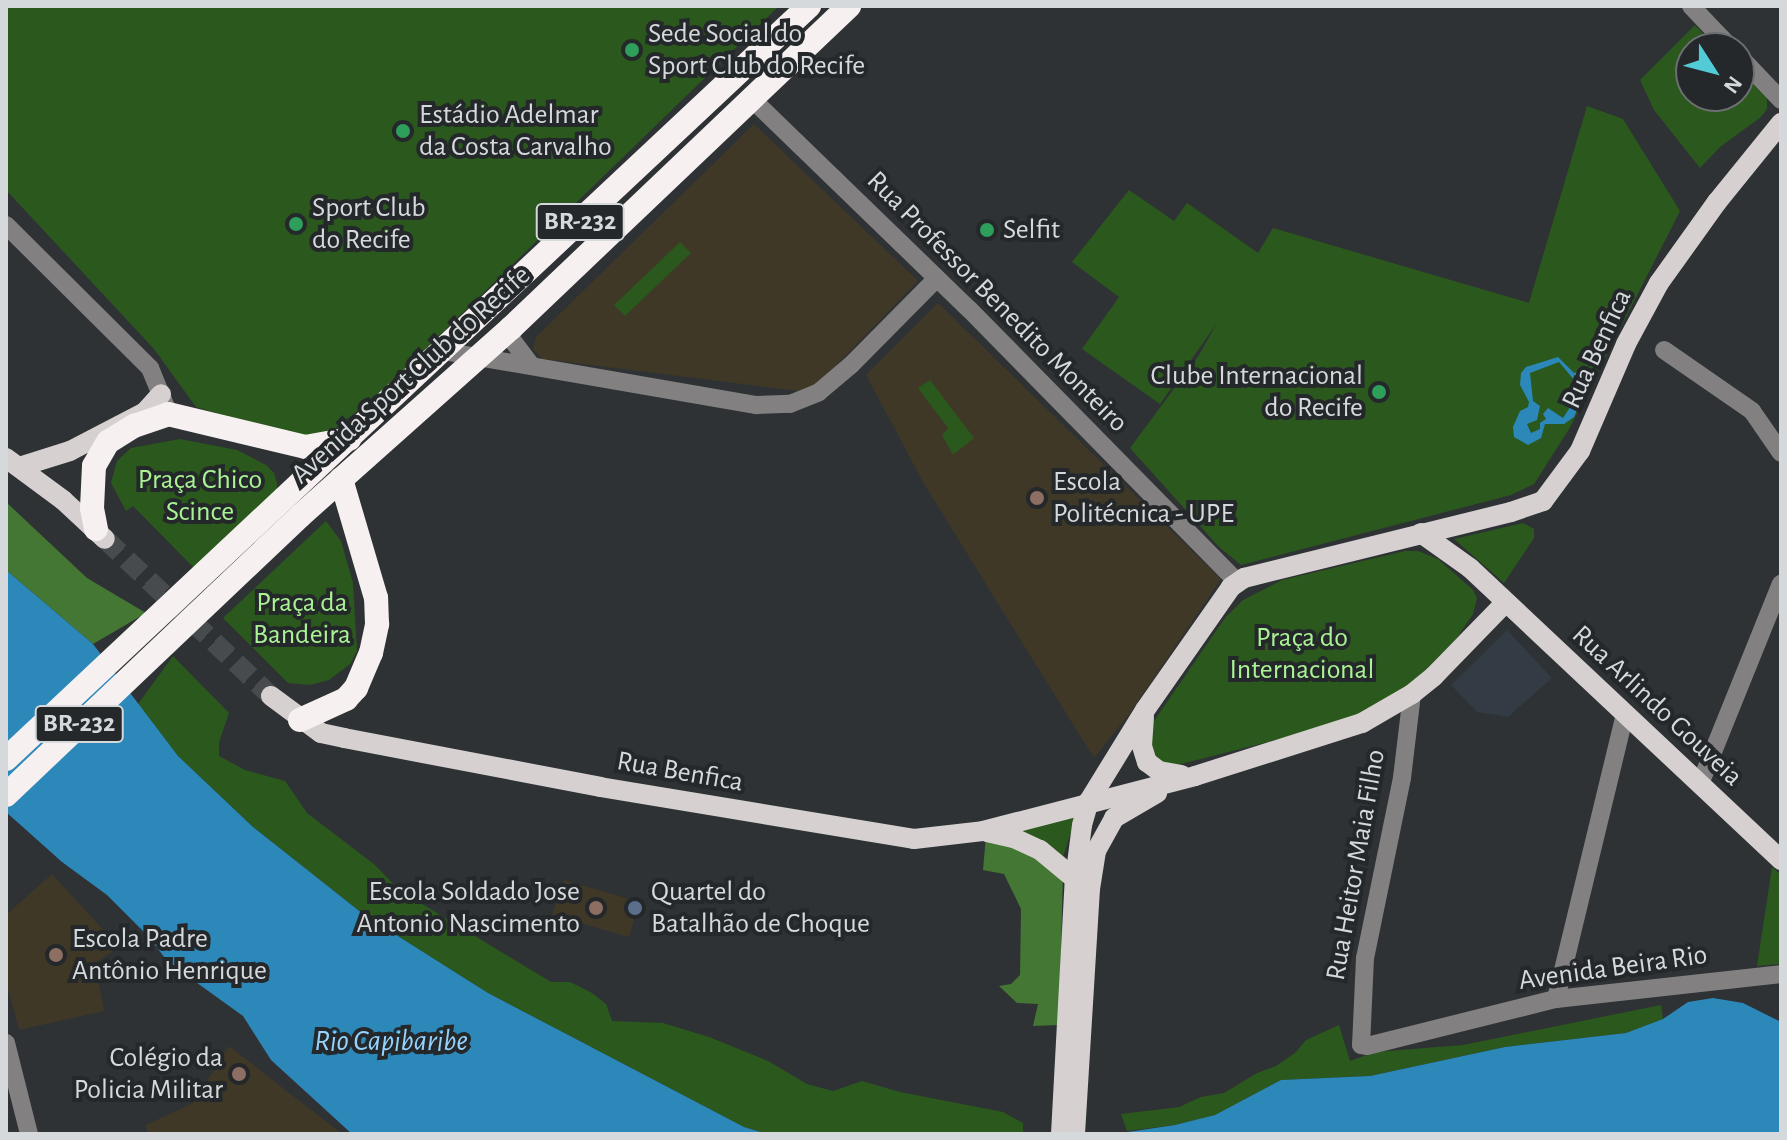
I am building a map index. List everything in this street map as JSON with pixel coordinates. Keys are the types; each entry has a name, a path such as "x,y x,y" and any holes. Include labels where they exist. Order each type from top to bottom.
{"highway":[{"name":"Avenida Sport Club do Recife","path":"143,647 351,439 809,6"},
{"name":"Avenida Sport Club do Recife","path":"143,647 481,355 849,6"},
{"path":"100,534 92,508 94,466 108,442 165,404 305,447 351,439"},
{"path":"300,720 346,699 356,688 371,653 377,624 376,598 341,479"},
{"name":"BR-232","path":"6,759 143,647"},
{"name":"BR-232","path":"6,795 143,647"}],"main road":[{"name":"Rua Benfica","path":"1236,581 1511,512 1543,501 1580,451 1626,344 1659,283 1708,213 1781,123"},
{"path":"12,462 70,451 165,404"},
{"path":"12,462 100,534"},
{"path":"1421,533 1470,568 1505,603"},
{"path":"1075,1134 1070,1081 1075,879 1082,825 1089,801 1145,710 1236,581"},
{"name":"Rua Benfica","path":"271,696 321,733 424,754 914,839 983,831 1089,801 1195,776 1345,730 1412,694 1505,603"},
{"name":"Rua Arlindo Gouveia","path":"1505,603 1781,860"},
{"name":"Rua Arlindo Gouveia","path":"1483,627 1514,620 1530,626"},
{"path":"1145,710 1142,746 1147,762 1164,772 1195,776"},
{"path":"1061,1134 1070,1081 1096,851 1106,828 1122,811 1195,776"},
{"path":"983,831 1026,843 1053,858 1075,879"}],"street":[{"path":"1691,6 1716,32"},
{"path":"1755,73 1781,100"},
{"name":"Rua Professor Benedito Monteiro","path":"751,98 1236,581"},
{"path":"6,225 150,368 165,404"},
{"path":"443,351 481,355 756,405 790,404 819,392 851,365 936,279"},
{"path":"506,332 531,365"},
{"path":"1664,350 1752,411 1781,453"},
{"path":"1700,784 1781,584"},
{"name":"Rua Heitor Maia Filho","path":"1361,1045 1365,958 1402,778 1412,694"},
{"path":"1556,999 1625,713"},
{"name":"Avenida Beira Rio","path":"1361,1045 1556,999 1781,974"},
{"path":"6,1043 29,1134"}],"shaded area":[{"path":"754,124 918,281 816,386 798,391 543,359 533,349 536,337"},
{"name":"Escola Politécnica - UPE","path":"938,303 1221,579 1130,713 1063,604 1013,628 923,482 866,375"},
{"path":"1063,604 1130,713 1094,758 1013,628"},
{"path":"1507,630 1552,678 1508,717 1477,712 1451,685"},
{"name":"Escola Padre Antônio Henrique","path":"52,874 119,947 95,963 104,1011 19,1030 6,981 6,915"},
{"name":"Escola Soldado Jose Antonio Nascimento","path":"564,880 639,902 629,937 552,915"},
{"name":"Colégio da Policia Militar","path":"229,1046 342,1134 148,1134 146,1125 193,1103"}],"green space":[{"name":"Sport Club do Recife","path":"6,6 779,6 380,393 332,431 312,436 287,435 196,407 154,349 6,190"},
{"path":"1695,25 1702,32 1688,32"},
{"path":"1675,45 1675,112 1755,112 1755,86 1767,98 1767,109 1761,117 1720,147 1700,168 1654,110 1640,80"},
{"name":"Clube Internacional do Recife","path":"1587,106 1623,119 1680,211 1569,429 1534,484 1511,495 1241,565 1219,547 1130,448 1199,355 1217,323 1160,404 1082,349 1119,297 1072,262 1129,190 1174,221 1187,203 1258,253 1273,228 1529,303"},
{"path":"680,242 691,253 625,316 614,305"},
{"path":"930,380 974,438 953,455 942,435 948,428 918,388"},
{"name":"Praça Chico Scince","path":"180,439 237,450 266,465 274,473 277,483 277,489 197,571 133,506 126,511 111,483 117,461 131,448"},
{"path":"6,502 87,578 146,613 93,644 6,570"},
{"name":"Praça da Bandeira","path":"326,521 341,541 353,583 357,651 350,664 329,680 310,685 288,683 223,618"},
{"path":"1523,523 1534,529 1534,538 1504,583 1454,539"},
{"name":"Praça do Internacional","path":"1405,551 1418,551 1438,559 1473,590 1477,598 1473,614 1456,639 1410,686 1360,716 1327,727 1173,766 1155,761 1149,728 1225,618 1243,600 1282,580"},
{"path":"173,656 229,713 219,742 219,756 245,770 285,781 307,813 375,865 399,890 551,982 570,982 592,993 606,1004 612,1021 663,1023 709,1037 768,1061 807,1084 833,1091 862,1081 900,1092 1003,1112 1023,1123 1023,1134 767,1134 744,1127 488,993 363,914 253,827 178,756 138,704"},
{"path":"1079,807 1063,857 1020,831"},
{"path":"986,836 1015,841 1063,872 1059,1025 1033,1026 1038,1004 1017,1003 999,986 1011,984 1020,975 1021,909 1004,874 983,870"},
{"path":"1772,867 1781,875 1781,964 1757,966"},
{"path":"1661,1005 1663,1019 1626,1033 1505,1047 1370,1076 1281,1080 1215,1115 1175,1125 1127,1131 1121,1114 1179,1107 1201,1097 1224,1093 1257,1073 1276,1066 1295,1053 1306,1040 1339,1025 1350,1061 1375,1052 1463,1045"}],"water":[{"path":"1558,357 1574,373 1583,370 1589,374 1584,380 1582,398 1574,417 1564,424 1545,424 1541,438 1528,445 1514,437 1513,427 1520,411 1528,407 1529,402 1520,385 1521,373 1526,367","holes":["1559,362 1576,382 1576,398 1563,418 1548,408 1543,414 1546,419 1540,423 1540,429 1531,433 1527,424 1537,420 1540,406 1533,401 1530,373"]},
{"name":"Rio Capibaribe","path":"6,570 93,644 178,756 253,827 363,914 488,993 744,1127 767,1134 352,1134 271,1060 243,1016 168,962 148,936 107,895 62,862 6,812"},
{"path":"1713,998 1743,1003 1781,1022 1781,1134 1114,1134 1175,1125 1215,1115 1281,1080 1370,1076 1505,1047 1626,1033 1663,1019 1688,1002"}],"tunnel":[{"path":"105,539 271,696"}],"place":[{"name":"Sede Social do Sport Club do Recife","path":"632,50"},
{"name":"Estádio Adelmar da Costa Carvalho","path":"403,131"},
{"name":"Sport Club do Recife","path":"296,224"},
{"name":"Selfit","path":"987,230"},
{"name":"Clube Internacional do Recife","path":"1379,392"},
{"name":"Escola Politécnica - UPE","path":"1037,498"},
{"name":"Escola Soldado Jose Antonio Nascimento","path":"596,908"},
{"name":"Quartel do Batalhão de Choque","path":"635,908"},
{"name":"Escola Padre Antônio Henrique","path":"56,955"},
{"name":"Colégio da Policia Militar","path":"239,1074"}]}
